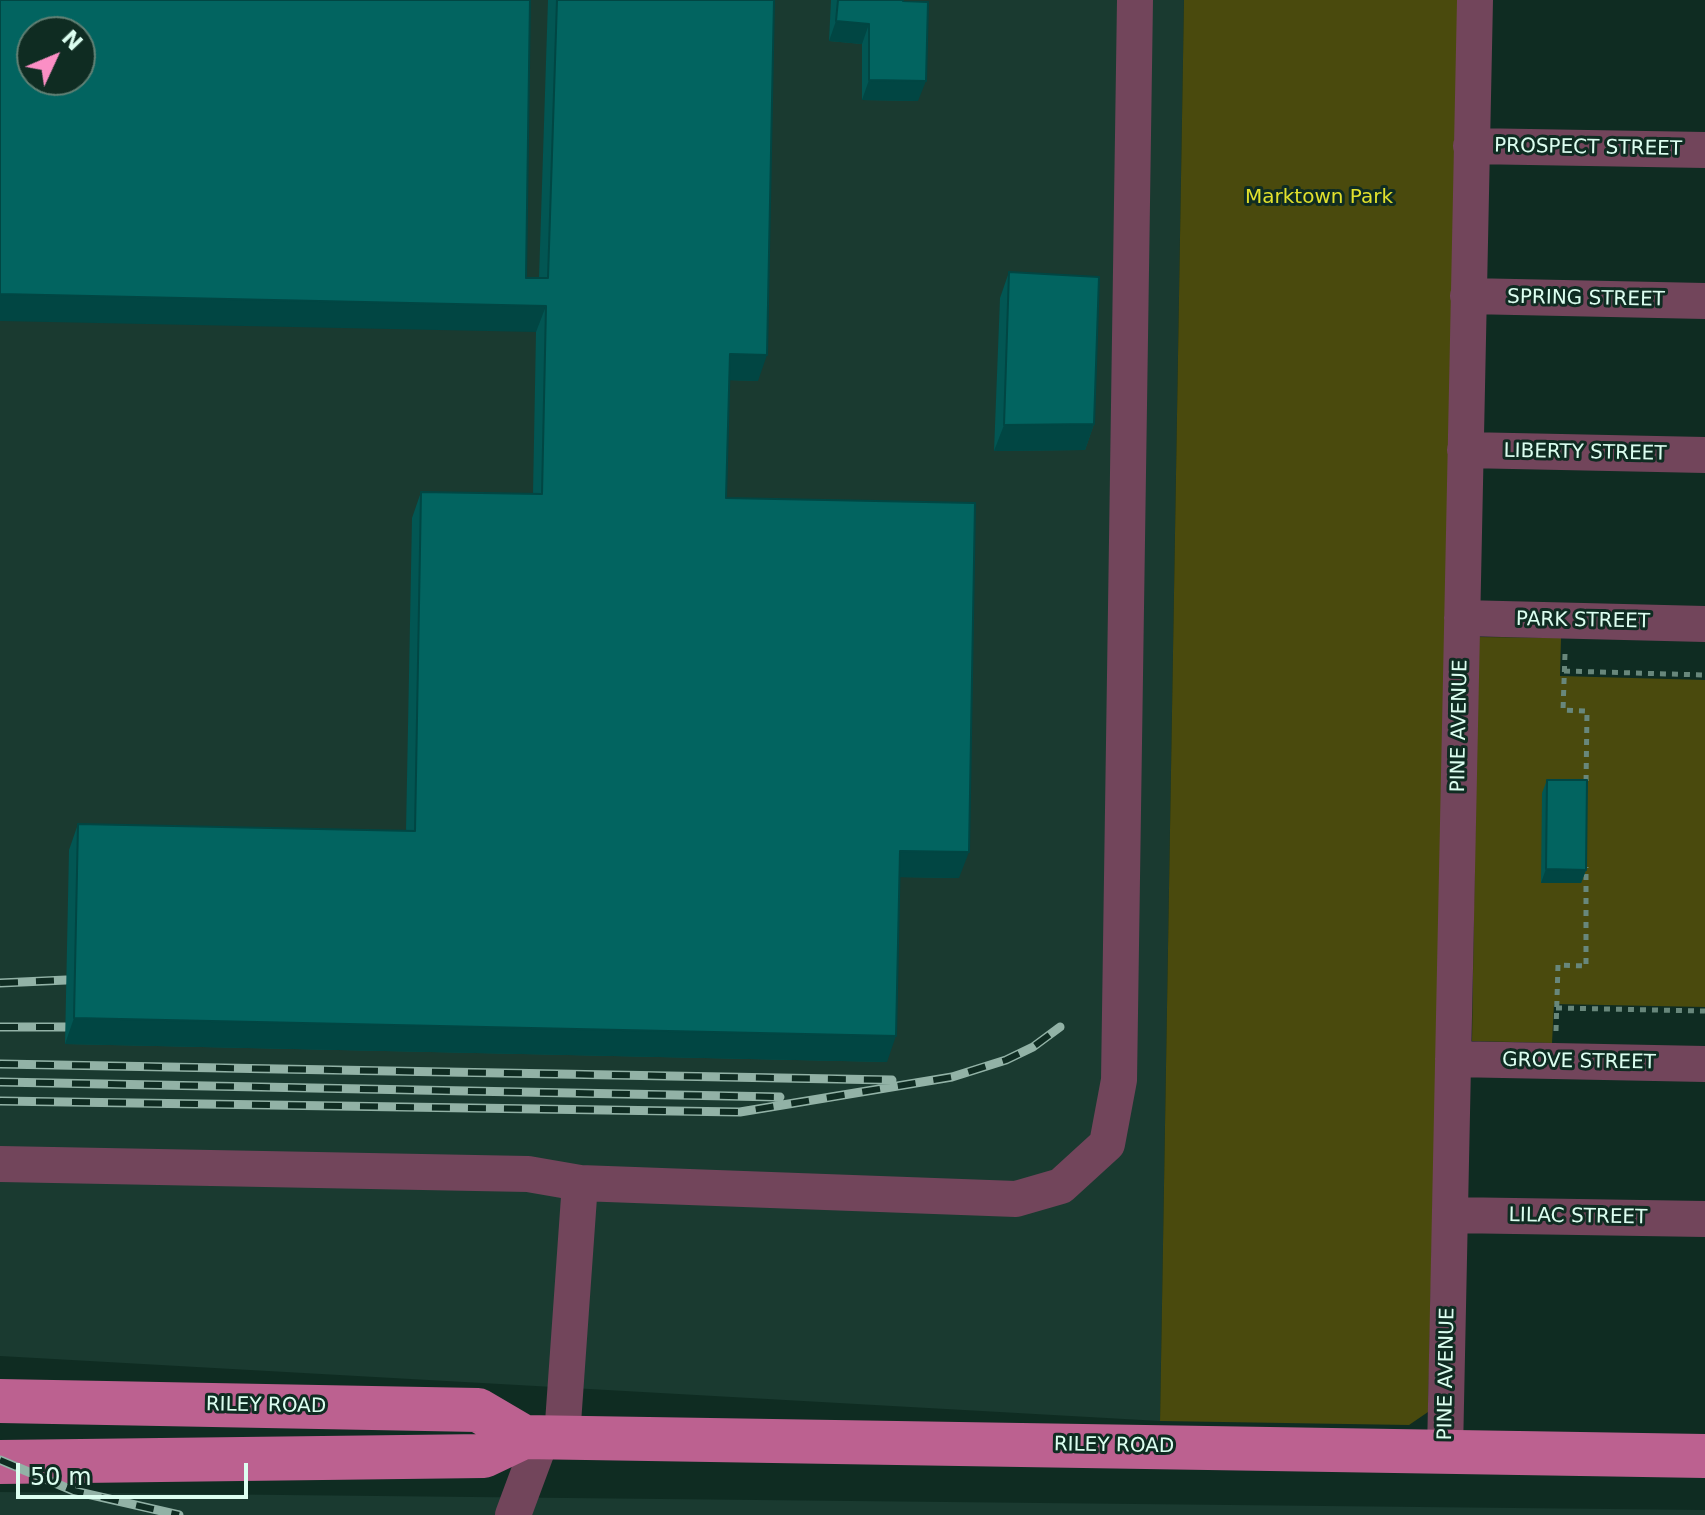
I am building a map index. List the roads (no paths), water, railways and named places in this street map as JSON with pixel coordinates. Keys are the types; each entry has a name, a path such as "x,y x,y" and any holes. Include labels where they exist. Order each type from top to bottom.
{"main road":[{"name":"RILEY ROAD","path":"0,1401 478,1410 543,1437"},
{"name":"RILEY ROAD","path":"0,1462 484,1456 543,1437 1705,1456"}],"street":[{"path":"0,1164 528,1174 580,1183 1016,1199 1061,1186 1107,1144 1119,1080 1135,0"},
{"name":"PINE AVENUE","path":"1445,1452 1475,0"},
{"name":"PROSPECT STREET","path":"1471,146 1705,150"},
{"name":"SPRING STREET","path":"1468,296 1705,301"},
{"name":"LIBERTY STREET","path":"1465,450 1705,455"},
{"name":"PARK STREET","path":"1462,618 1705,624"},
{"name":"GROVE STREET","path":"1453,1059 1705,1064"},
{"path":"513,1515 543,1437 580,1183"},
{"name":"LILAC STREET","path":"1451,1215 1705,1219"}],"railway":[{"path":"0,983 66,980"},
{"path":"0,1027 65,1027"},
{"path":"0,1101 740,1112 952,1077 1006,1060 1033,1047 1060,1027"},
{"path":"0,1064 892,1080"},
{"path":"0,1082 780,1097"},
{"path":"0,1460 74,1491 179,1515"}],"park label":[{"name":"Marktown Park","path":"1319,198"}]}
